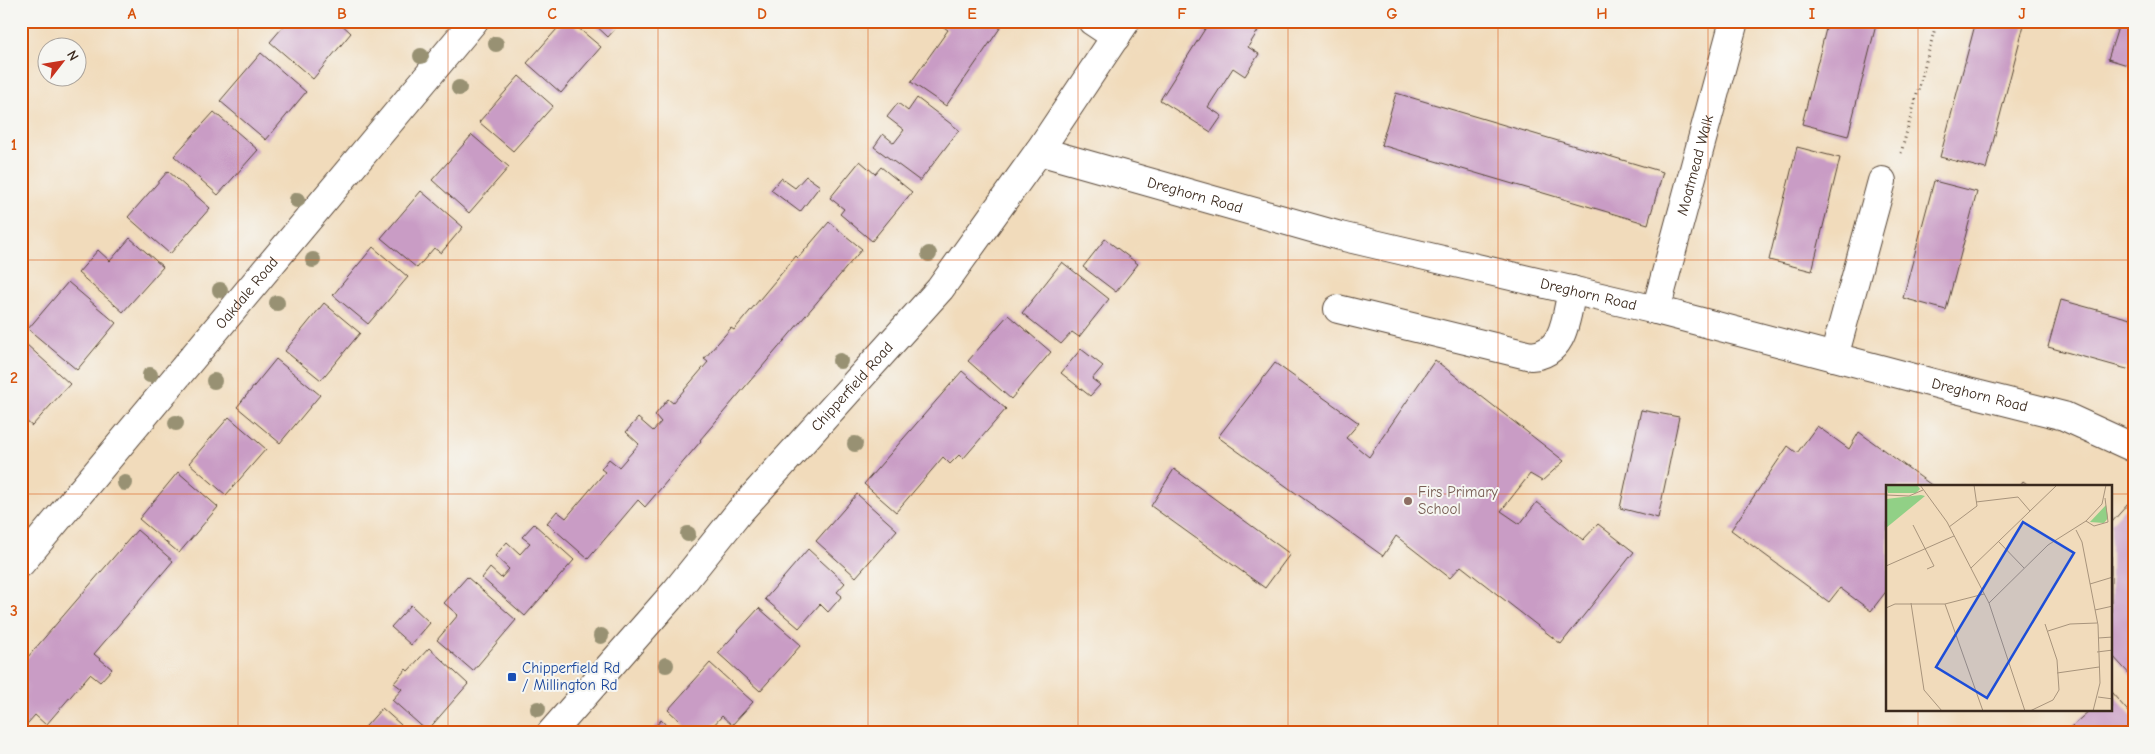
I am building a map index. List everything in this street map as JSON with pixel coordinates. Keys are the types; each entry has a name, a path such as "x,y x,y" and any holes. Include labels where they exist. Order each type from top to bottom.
{"street":[{"name":"Oakdale Road","path":"21,563 474,21"},
{"path":"1092,21 1121,29"},
{"name":"Moatmead Walk","path":"1656,310 1734,21"},
{"name":"Chipperfield Road","path":"551,733 676,591 740,511 940,289 1039,151 1121,29"},
{"name":"Dreghorn Road","path":"1039,151 1340,236 1656,310 2064,416 2134,448"},
{"path":"1834,357 1882,181"},
{"path":"1338,309 1531,356 1541,355 1552,350 1558,342 1572,290"}],"path":[{"path":"1882,181 1896,174 1937,21"}],"building":[{"path":"288,21 338,21 351,33 313,79 270,42"},
{"path":"564,21 570,21 601,47 561,93 527,63"},
{"path":"591,21 622,21 608,37"},
{"path":"939,21 1005,21 946,106 911,82 948,30 938,23"},
{"path":"1210,21 1264,21 1248,47 1259,54 1245,76 1233,68 1208,107 1222,116 1211,132 1160,100"},
{"path":"1828,21 1877,21 1848,136 1802,124"},
{"path":"1976,21 2025,21 1986,169 1940,157"},
{"path":"2120,21 2134,21 2134,67 2108,59"},
{"path":"261,53 306,92 266,140 220,101"},
{"path":"519,76 553,106 513,151 479,122"},
{"path":"1396,93 1663,172 1648,224 1381,145"},
{"path":"917,98 959,130 920,181 874,147 883,134 894,143 904,130 887,117 898,103 908,111"},
{"path":"214,112 258,150 218,195 174,156"},
{"path":"472,135 509,167 469,213 432,180"},
{"path":"1797,147 1840,158 1812,271 1769,260"},
{"path":"860,161 875,174 881,167 912,192 872,241 840,214 844,209 830,198"},
{"path":"168,171 210,208 170,254 128,217"},
{"path":"806,176 820,186 800,212 771,190 781,178 795,188"},
{"path":"1934,181 1977,192 1946,310 1903,298"},
{"path":"421,191 463,227 441,253 434,248 417,268 381,238"},
{"path":"829,222 862,249 645,507 638,500 588,559 547,523 557,511 566,518 605,472 601,469 609,459 619,467 639,444 626,432 638,418 653,431 661,422 655,415 668,399 673,403 708,362 704,359 731,328 734,330 796,256 798,258"},
{"path":"130,238 163,267 123,312 78,273 98,250 110,261"},
{"path":"1105,239 1138,264 1116,292 1083,267"},
{"path":"373,247 408,277 368,324 333,295"},
{"path":"1062,262 1109,299 1079,337 1072,332 1061,344 1022,313"},
{"path":"68,282 116,323 77,370 28,329"},
{"path":"2061,300 2134,320 2134,371 2048,347"},
{"path":"324,303 360,333 321,380 285,351"},
{"path":"1008,315 1051,352 1011,399 968,361"},
{"path":"26,344 70,384 32,426 21,417 21,349"},
{"path":"1081,349 1103,366 1092,379 1100,385 1090,396 1061,373"},
{"path":"276,359 320,395 280,443 237,407"},
{"path":"1435,360 1564,461 1542,481 1530,474 1501,511 1520,524 1537,502 1583,540 1598,524 1634,552 1561,644 1461,566 1450,578 1396,536 1383,556 1218,437 1275,363 1359,423 1346,438 1369,457"},
{"path":"962,371 1006,409 963,459 959,455 950,464 943,457 896,512 864,484"},
{"path":"1641,410 1679,417 1658,518 1620,508"},
{"path":"229,417 266,449 226,495 189,463"},
{"path":"1817,426 1849,449 1859,432 1931,485 1886,485 1886,592 1871,611 1840,588 1829,602 1731,530 1788,446 1797,453"},
{"path":"1174,469 1290,554 1265,588 1151,506"},
{"path":"178,472 218,507 179,553 139,519"},
{"path":"2023,481 2028,485 2020,485"},
{"path":"857,494 897,530 856,577 816,541"},
{"path":"2129,503 2134,507 2134,679 2112,655 2112,522"},
{"path":"534,524 574,560 525,616 482,578 490,568 501,578 509,569 495,556 507,542 520,554 530,543 522,537"},
{"path":"137,530 173,561 94,654 112,669 100,682 90,674 46,725 35,715 21,731 21,665"},
{"path":"808,549 845,583 837,592 842,596 828,612 820,604 799,628 765,599"},
{"path":"467,577 516,620 473,671 437,640 458,615 444,603"},
{"path":"411,605 430,623 411,645 391,627"},
{"path":"759,608 801,645 760,691 718,653"},
{"path":"429,648 468,684 427,731 392,700 402,689 394,683"},
{"path":"710,663 753,702 732,725 722,716 712,727 719,733 693,733 668,710"},
{"path":"2112,693 2134,718 2134,733 2064,733 2088,712 2112,712"},
{"path":"382,708 410,733 360,733"},
{"path":"661,720 675,733 650,733"}],"place":[{"name":"Firs Primary School","path":"1408,501"},
{"name":"Chipperfield Rd / Millington Rd","path":"512,677"}]}
